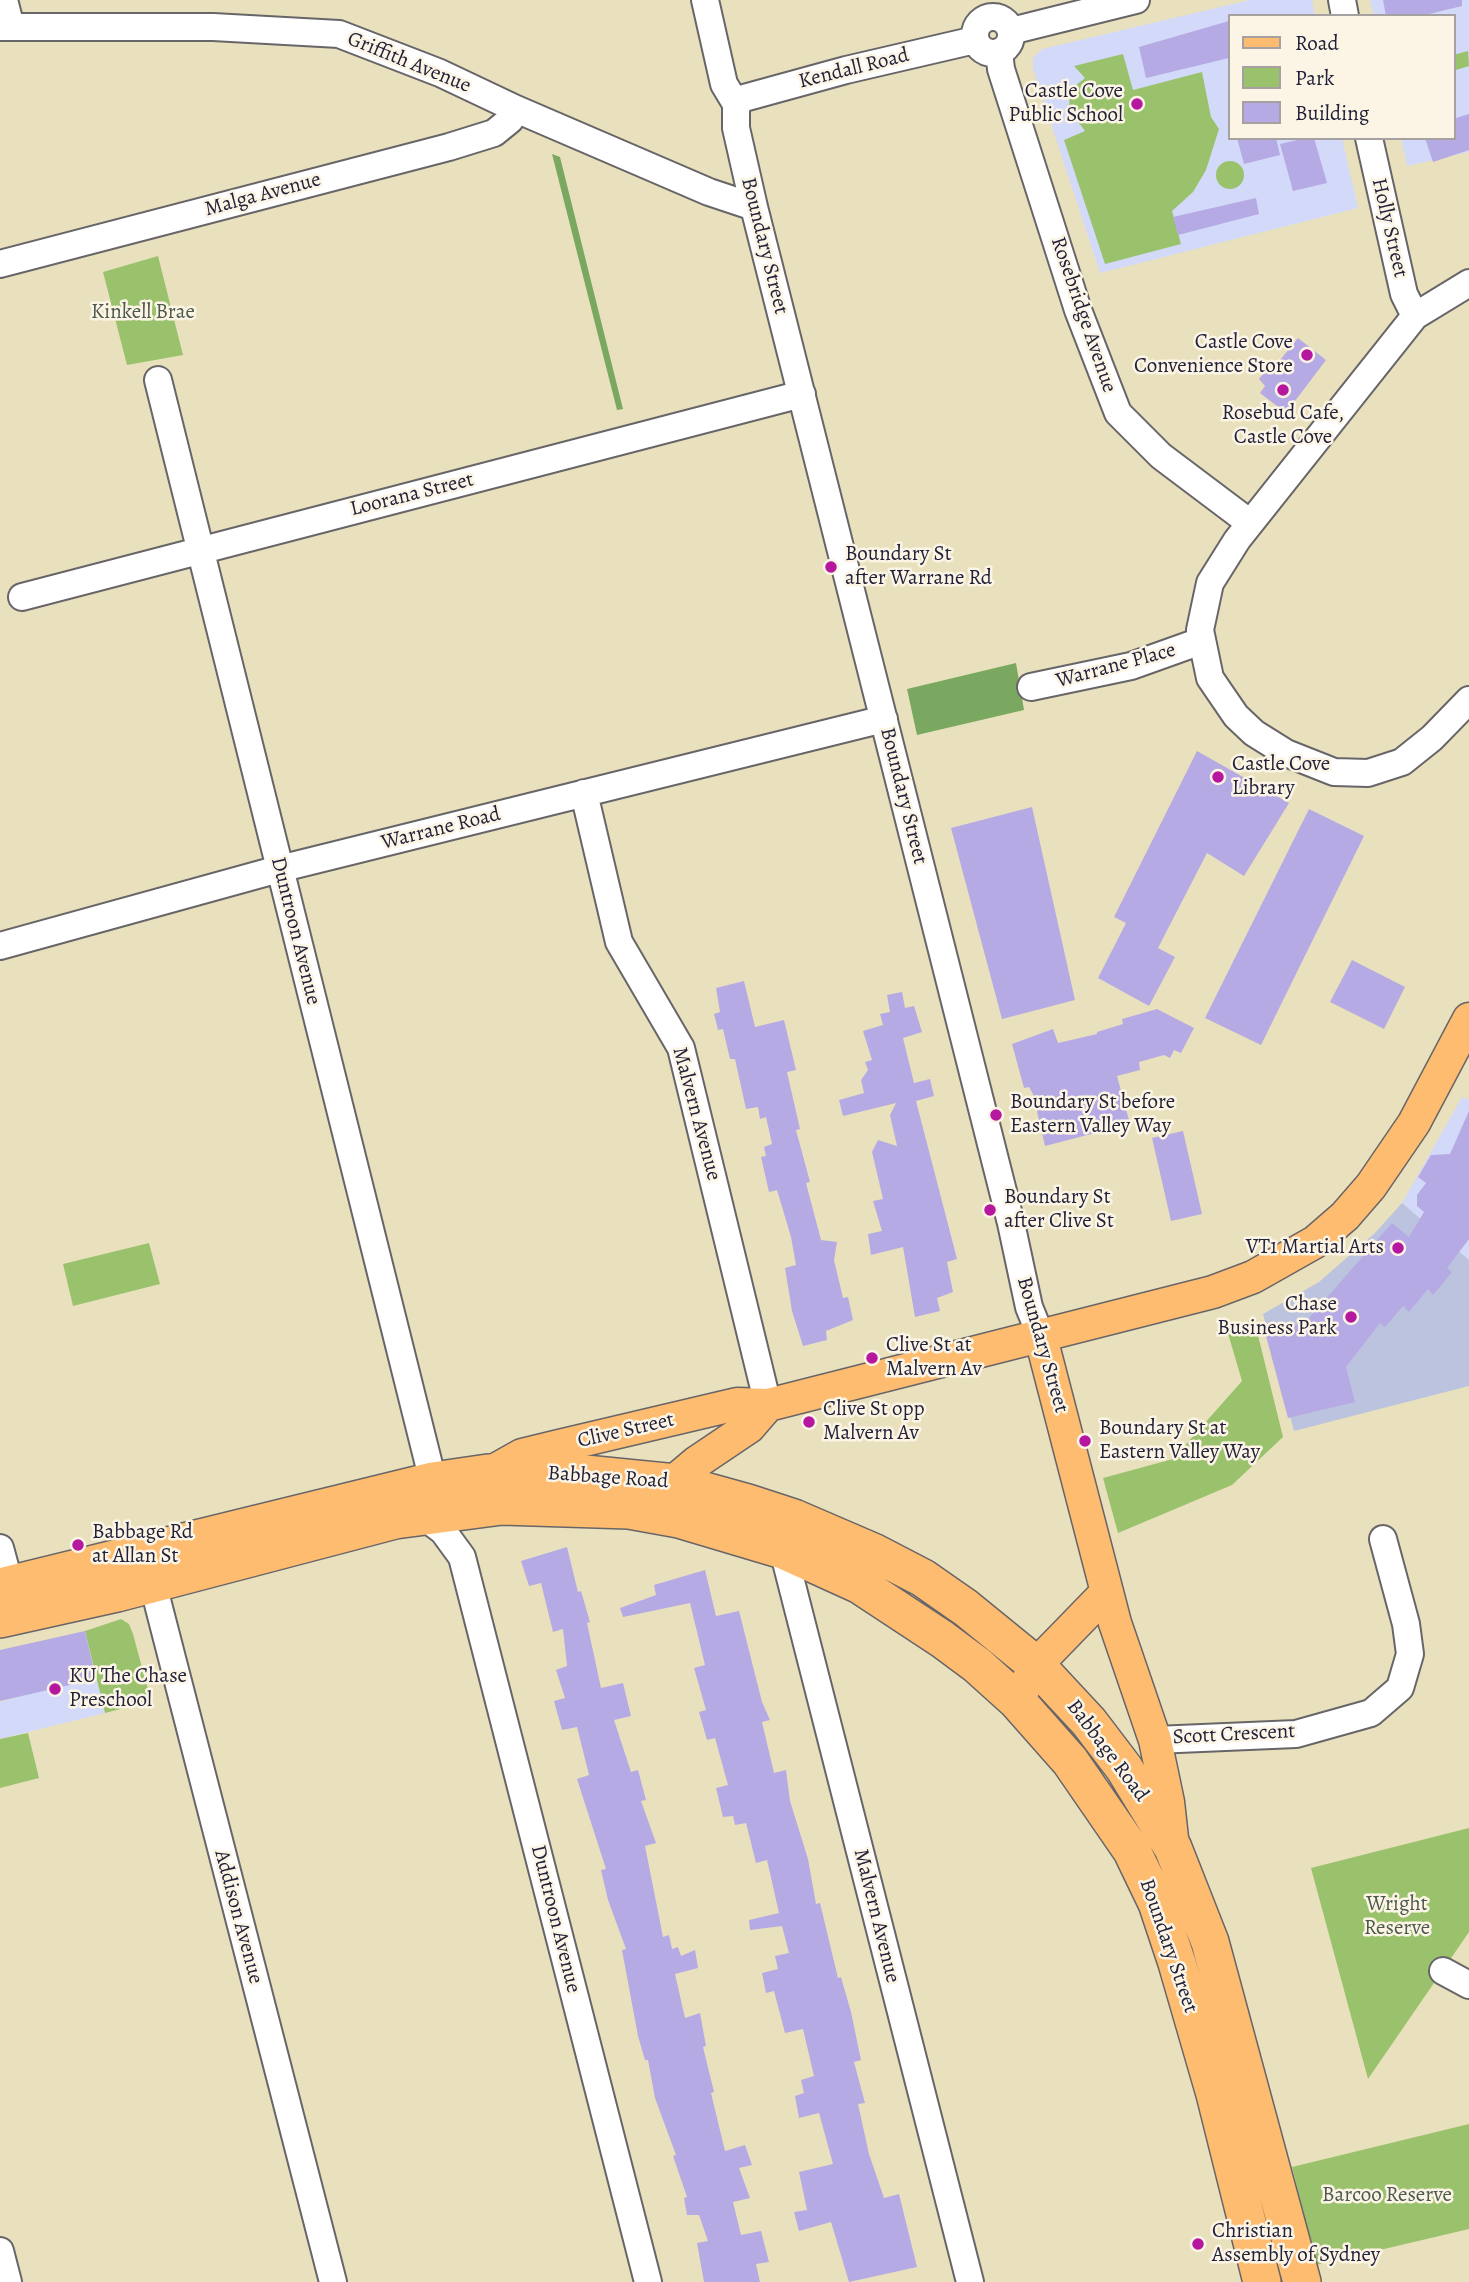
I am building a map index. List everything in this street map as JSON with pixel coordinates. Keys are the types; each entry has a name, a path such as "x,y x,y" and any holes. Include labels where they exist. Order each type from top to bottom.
{"highway":[{"name":"Babbage Road","path":"3,1597 424,1516 484,1491 565,1472 676,1483 783,1514 873,1552 923,1578 966,1608 1036,1665 1089,1722 1124,1768 1173,1848"},
{"name":"Babbage Road","path":"148,1568 433,1481 546,1506 629,1510 729,1532 783,1550 860,1585 900,1609 978,1665 1017,1701"},
{"name":"Boundary Street","path":"1017,1701 1070,1760 1104,1806 1132,1851 1157,1903 1215,2094 1262,2282"},
{"name":"Boundary Street","path":"1173,1848 1210,1942 1302,2282"}],"main road":[{"name":"Clive Street","path":"484,1491 522,1455 737,1405 768,1405 1213,1292 1264,1272 1315,1242 1345,1216 1386,1167 1465,1034"},
{"name":"Boundary Street","path":"1040,1334 1107,1592 1155,1740 1168,1802 1173,1848"},
{"path":"629,1510 676,1483 696,1462 749,1427 768,1405"},
{"path":"1017,1701 1036,1665 1107,1592"}],"street":[{"path":"4,0 5,27"},
{"name":"Boundary Street","path":"705,0 724,84 736,104 736,128 754,207 1011,1223 1029,1307 1040,1334"},
{"path":"1005,42 1005,21 987,8 975,28 975,40 982,50 1136,0"},
{"name":"Griffith Avenue","path":"5,27 213,27 339,34 428,68 709,192 754,207"},
{"name":"Kendall Road","path":"736,104 744,98 846,70 975,40"},
{"name":"Rosebridge Avenue","path":"1005,42 1001,69 1078,310 1118,412 1161,456 1250,523"},
{"name":"Malga Avenue","path":"0,264 449,147 494,133 510,120 516,109"},
{"name":"Holly Street","path":"1369,140 1404,294 1415,316"},
{"path":"1469,283 1415,316 1250,523 1210,583 1201,617 1201,641 1210,678 1236,716 1254,733 1286,753 1334,772 1368,773 1402,762 1432,738 1469,700"},
{"name":"Duntroon Avenue","path":"158,380 198,550 433,1481"},
{"name":"Loorana Street","path":"22,597 802,394"},
{"name":"Warrane Place","path":"1031,687 1131,666 1201,641"},
{"name":"Warrane Road","path":"0,946 279,869 884,719"},
{"name":"Malvern Avenue","path":"584,793 619,942 681,1048 768,1405"},
{"path":"462,1557 466,1537 484,1491"},
{"name":"Duntroon Avenue","path":"424,1516 443,1531 462,1557 648,2282"},
{"name":"Scott Crescent","path":"1155,1740 1296,1734 1371,1713 1400,1688 1410,1654 1406,1624 1383,1539"},
{"path":"0,1548 3,1597"},
{"name":"Malvern Avenue","path":"783,1550 970,2282"},
{"name":"Addison Avenue","path":"148,1568 333,2282"},
{"path":"1443,1971 1469,1985"},
{"path":"0,2250 8,2282"}],"shaded area":[{"name":"Castle Cove Public School","path":"1250,0 1312,0 1315,14 1228,14 1228,140 1342,140 1358,208 1100,273 1033,69 1033,58 1042,49"},
{"path":"1370,0 1469,0 1469,152 1407,166 1401,140 1455,140 1455,14 1374,14"},
{"path":"1462,1097 1469,1100 1469,1260 1402,1203"},
{"path":"1402,1203 1469,1260 1469,1386 1294,1431 1263,1314 1319,1282 1375,1233"},
{"name":"KU The Chase Preschool","path":"90,1655 105,1713 0,1739 0,1702 13,1698 8,1674"}],"green space":[{"path":"1468,51 1469,66 1456,70 1455,54"},
{"path":"1123,54 1133,90 1202,72 1211,117 1219,129 1206,170 1193,192 1172,211 1181,244 1105,264 1064,140 1085,131 1069,110 1070,90 1085,78 1074,66"},
{"path":"552,154 560,157 623,409 617,410"},
{"path":"1230,161 1240,165 1244,175 1240,185 1230,189 1220,185 1216,175 1220,165"},
{"name":"Kinkell Brae","path":"158,256 183,355 127,365 103,272"},
{"path":"1016,663 1024,710 917,735 907,689"},
{"path":"149,1243 160,1284 73,1306 63,1264"},
{"path":"1254,1319 1283,1437 1232,1485 1118,1533 1103,1478 1173,1459 1242,1381 1227,1330"},
{"path":"121,1619 129,1624 133,1634 151,1701 105,1713 85,1631"},
{"path":"28,1733 39,1778 0,1788 0,1739"},
{"name":"Wright Reserve","path":"1469,1828 1469,1932 1368,2079 1311,1868"},
{"name":"Barcoo Reserve","path":"1469,2124 1469,2229 1316,2265 1292,2167"}],"building":[{"path":"1383,0 1462,0 1462,6 1429,14 1386,14"},
{"path":"1228,21 1228,58 1146,78 1139,47"},
{"path":"1469,114 1469,150 1433,162 1426,140 1455,140 1455,118"},
{"path":"1238,140 1276,140 1280,155 1244,164"},
{"path":"1315,140 1327,183 1293,191 1280,144"},
{"path":"1256,198 1259,214 1178,235 1173,217"},
{"path":"1298,338 1326,360 1286,413 1260,393 1265,386 1259,379 1268,368 1272,370"},
{"path":"1197,751 1289,803 1244,876 1207,853 1158,948 1175,957 1149,1006 1098,978 1126,923 1114,917"},
{"path":"1032,807 1075,1000 1002,1019 951,828"},
{"path":"1309,809 1364,836 1261,1045 1205,1018"},
{"path":"1352,960 1405,987 1384,1029 1330,1002"},
{"path":"744,981 755,1027 784,1020 796,1070 787,1072 800,1129 796,1130 810,1182 806,1183 821,1240 837,1242 834,1260 843,1298 848,1297 853,1320 826,1331 827,1340 803,1346 792,1311 785,1268 796,1265 791,1237 777,1190 769,1192 761,1157 766,1156 764,1147 772,1144 766,1117 760,1119 758,1107 746,1109 735,1059 730,1059 723,1029 718,1030 714,1014 720,1012 716,988"},
{"path":"902,992 905,1008 914,1006 922,1032 903,1038 914,1083 930,1079 934,1096 916,1101 957,1259 947,1262 953,1292 937,1298 940,1311 915,1317 903,1247 871,1255 868,1234 882,1231 873,1201 883,1199 872,1152 878,1140 897,1146 890,1115 896,1103 843,1116 839,1100 864,1093 861,1080 868,1070 865,1062 872,1060 863,1031 883,1025 880,1014 890,1012 887,995"},
{"path":"1157,1009 1194,1028 1181,1053 1174,1050 1170,1058 1164,1055 1139,1062 1140,1070 1117,1076 1130,1124 1045,1146 1033,1094 1029,1087 1024,1088 1012,1044 1053,1029 1058,1043 1097,1034 1123,1024 1122,1019"},
{"name":"Chase Business Park","path":"1469,1111 1469,1239 1447,1268 1452,1272 1433,1295 1428,1289 1409,1312 1403,1306 1385,1327 1380,1323 1346,1367 1355,1402 1288,1418 1266,1336 1290,1325 1303,1325 1392,1223 1409,1237 1424,1212 1417,1206 1417,1195 1426,1183 1418,1177 1431,1155 1450,1154"},
{"path":"1183,1131 1202,1214 1171,1221 1152,1138"},
{"path":"567,1547 578,1592 581,1591 590,1622 587,1623 601,1688 623,1683 631,1716 614,1720 631,1772 638,1770 646,1800 641,1801 656,1843 645,1846 663,1937 669,1935 672,1949 678,1947 681,1956 695,1950 698,1968 675,1974 685,2018 700,2013 706,2046 703,2047 714,2092 711,2093 725,2151 745,2145 752,2165 739,2168 750,2198 733,2202 741,2235 761,2231 769,2262 756,2264 760,2282 704,2282 697,2243 708,2241 699,2215 687,2215 684,2198 687,2197 673,2156 676,2155 655,2098 648,2060 645,2060 638,2036 622,1950 626,1949 608,1900 601,1870 606,1869 577,1779 589,1775 577,1727 562,1730 554,1701 565,1698 556,1670 567,1666 563,1629 553,1632 541,1583 529,1586 521,1561"},
{"path":"705,1570 716,1616 739,1611 762,1702 770,1720 762,1722 774,1773 786,1770 790,1801 808,1859 816,1904 820,1903 838,1978 841,1977 851,2012 861,2060 854,2062 865,2103 858,2104 869,2154 884,2198 899,2194 917,2267 849,2282 831,2222 799,2231 794,2212 807,2210 799,2172 833,2164 819,2113 799,2118 795,2096 804,2093 801,2080 814,2076 803,2029 785,2033 774,1991 766,1993 762,1973 778,1969 775,1956 789,1953 782,1926 750,1930 749,1920 779,1913 767,1860 756,1863 746,1823 735,1825 733,1816 723,1817 716,1788 728,1785 715,1738 707,1740 699,1712 706,1710 694,1668 705,1665 690,1603 623,1617 620,1608 656,1595 654,1585"},
{"path":"85,1631 96,1679 0,1701 0,1650"}],"place":[{"name":"Castle Cove Public School","path":"1137,104"},
{"name":"Castle Cove Convenience Store","path":"1307,355"},
{"name":"Rosebud Cafe, Castle Cove","path":"1283,390"},
{"name":"Boundary St after Warrane Rd","path":"831,567"},
{"name":"Castle Cove Library","path":"1218,777"},
{"name":"Boundary St before Eastern Valley Way","path":"996,1115"},
{"name":"Boundary St after Clive St","path":"990,1210"},
{"name":"VT1 Martial Arts","path":"1398,1248"},
{"name":"Chase Business Park","path":"1351,1317"},
{"name":"Clive St at Malvern Av","path":"872,1358"},
{"name":"Clive St opp Malvern Av","path":"809,1422"},
{"name":"Boundary St at Eastern Valley Way","path":"1085,1441"},
{"name":"Babbage Rd at Allan St","path":"78,1545"},
{"name":"KU The Chase Preschool","path":"55,1689"},
{"name":"Christian Assembly of Sydney","path":"1198,2244"}]}
